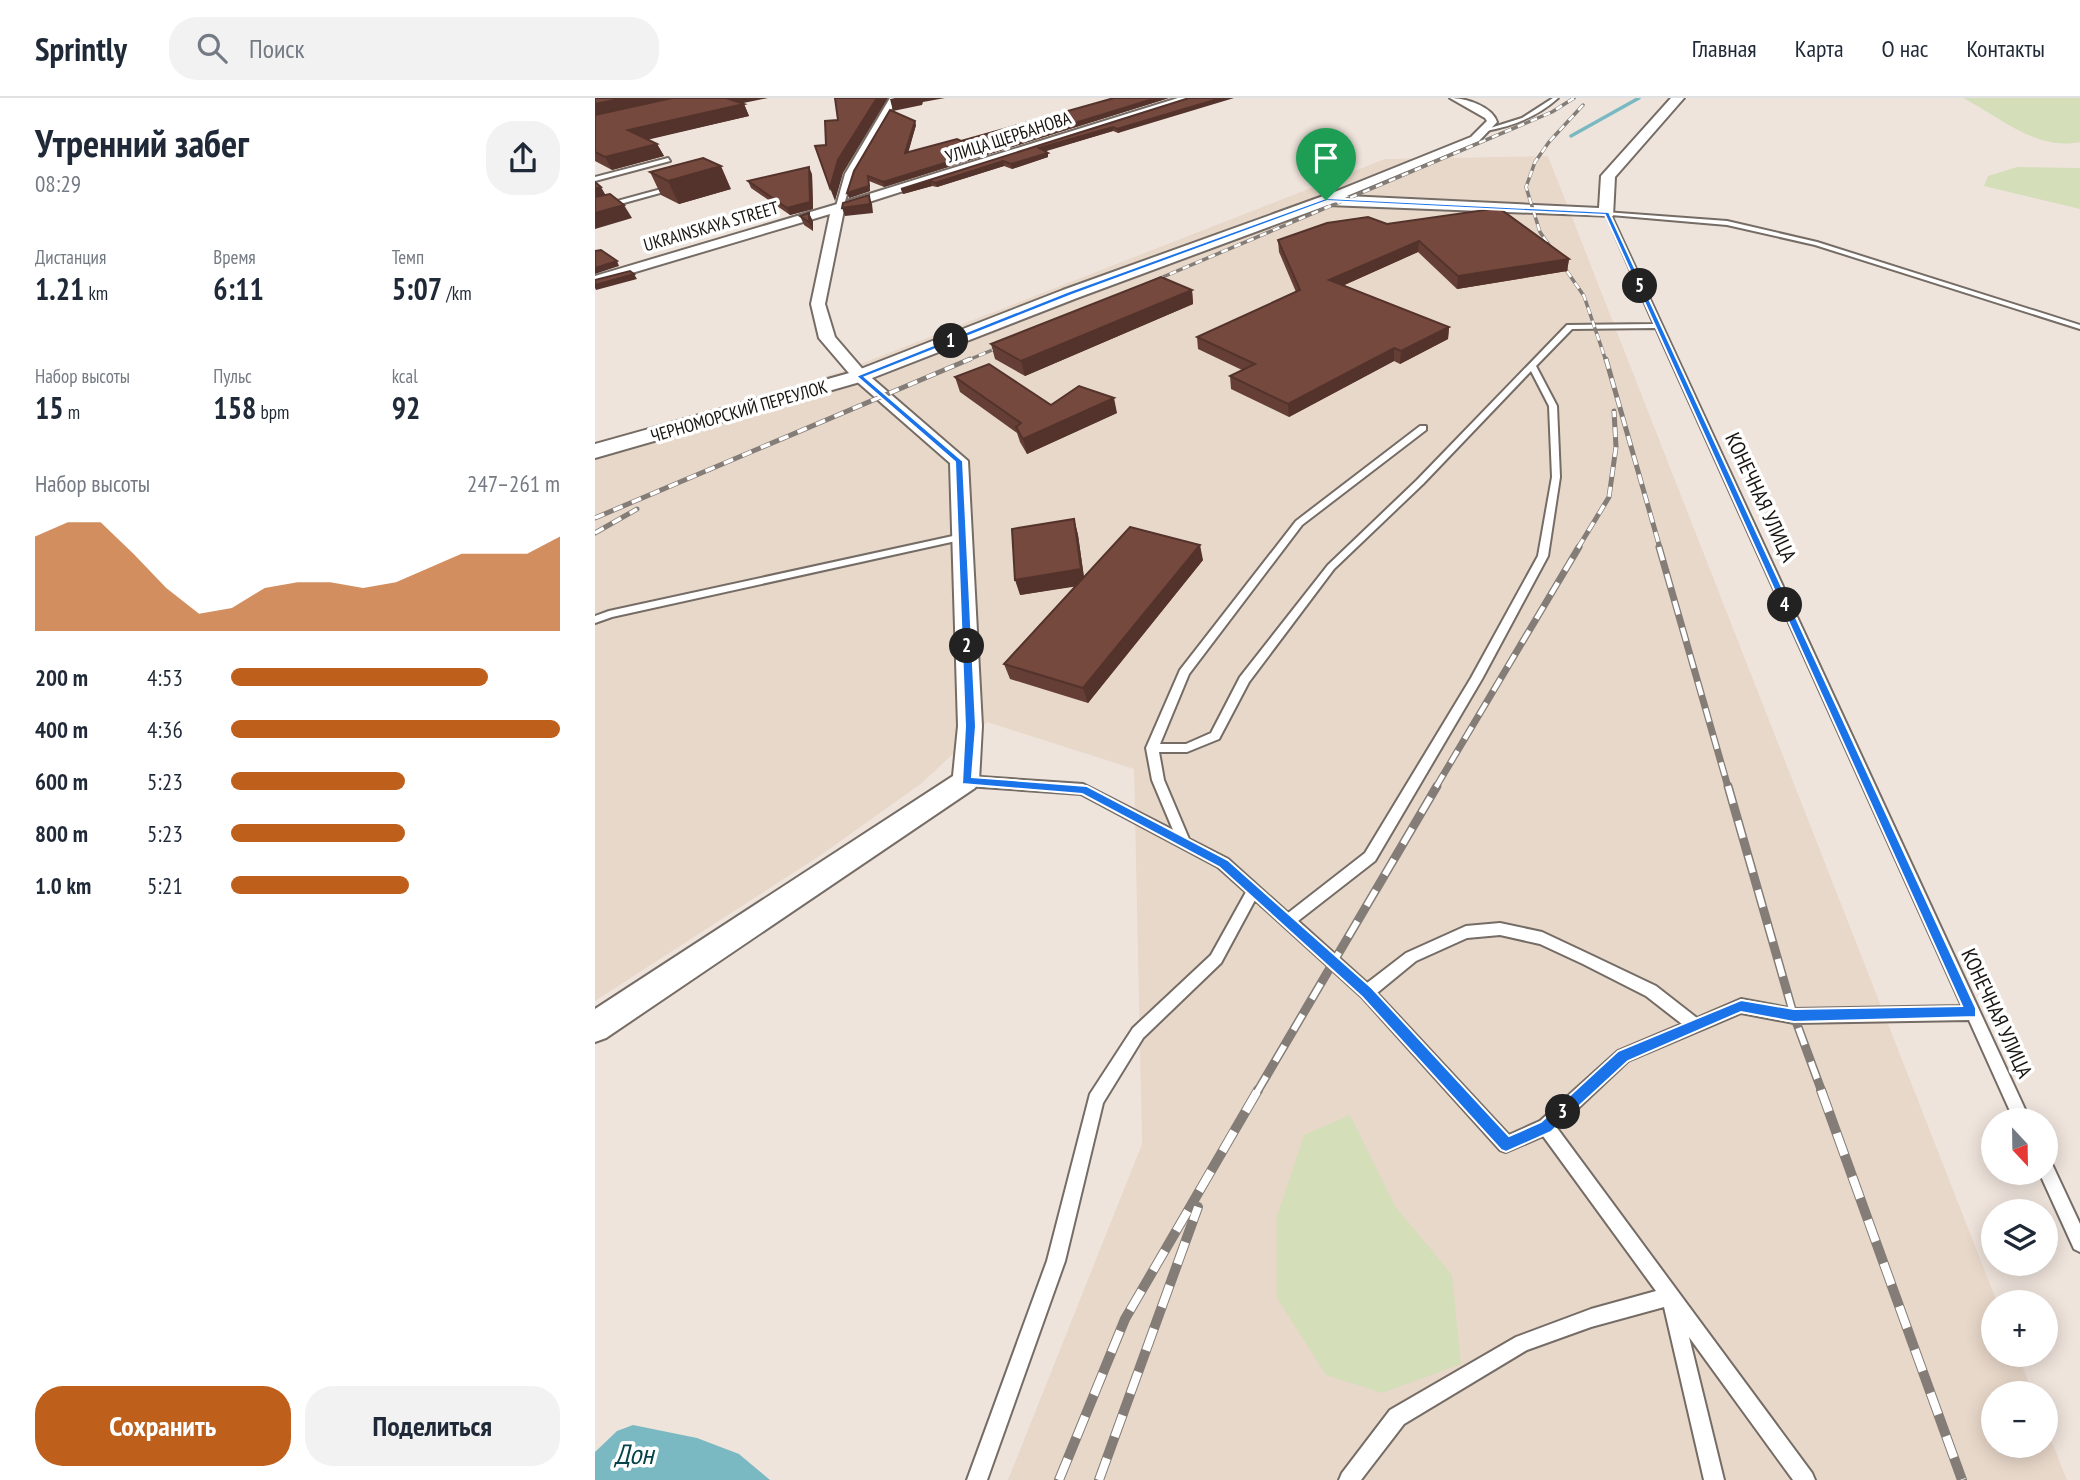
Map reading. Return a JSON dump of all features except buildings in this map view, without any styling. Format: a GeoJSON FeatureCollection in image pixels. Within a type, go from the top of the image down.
{"type":"FeatureCollection","features":[{"type":"Feature","properties":{"kind":"street"},"geometry":{"type":"LineString","coordinates":[[595,1027],[966,781],[970,726],[959,461],[860,376],[827,338],[818,304],[838,208],[849,174],[894,98]]}},
{"type":"Feature","properties":{"kind":"street","name":"УЛИЦА ЩЕРБАНОВА"},"geometry":{"type":"LineString","coordinates":[[838,208],[1188,98]]}},
{"type":"Feature","properties":{"kind":"street"},"geometry":{"type":"LineString","coordinates":[[1326,200],[1475,139],[1492,122],[1490,116],[1455,98]]}},
{"type":"Feature","properties":{"kind":"street","name":"КОНЕЧНАЯ УЛИЦА"},"geometry":{"type":"LineString","coordinates":[[1607,213],[1608,176],[1678,98]]}},
{"type":"Feature","properties":{"kind":"street","name":"ЧЕРНОМОРСКИЙ ПЕРЕУЛОК"},"geometry":{"type":"LineString","coordinates":[[595,451],[860,376],[1070,294],[1326,200],[1607,213]]}},
{"type":"Feature","properties":{"kind":"street","name":"UKRAINSKAYA STREET"},"geometry":{"type":"LineString","coordinates":[[595,280],[838,208]]}},
{"type":"Feature","properties":{"kind":"lane"},"geometry":{"type":"LineString","coordinates":[[1486,130],[1513,125],[1541,113],[1556,98]]}},
{"type":"Feature","properties":{"kind":"lane"},"geometry":{"type":"LineString","coordinates":[[595,179],[668,160]]}},
{"type":"Feature","properties":{"kind":"lane"},"geometry":{"type":"LineString","coordinates":[[596,208],[687,184]]}},
{"type":"Feature","properties":{"kind":"lane"},"geometry":{"type":"LineString","coordinates":[[1607,213],[1727,223],[1817,244],[2080,327]]}},
{"type":"Feature","properties":{"kind":"lane","name":"КОНЕЧНАЯ УЛИЦА"},"geometry":{"type":"LineString","coordinates":[[1607,213],[2016,1108]]}},
{"type":"Feature","properties":{"kind":"lane"},"geometry":{"type":"LineString","coordinates":[[1152,748],[1187,748],[1215,736],[1244,680],[1331,567],[1420,482],[1570,327],[1658,326]]}},
{"type":"Feature","properties":{"kind":"lane"},"geometry":{"type":"LineString","coordinates":[[1288,921],[1370,857],[1476,679],[1543,556],[1556,478],[1553,406],[1532,365]]}},
{"type":"Feature","properties":{"kind":"lane"},"geometry":{"type":"LineString","coordinates":[[1184,842],[1158,780],[1152,748],[1184,673],[1299,523],[1423,428]]}},
{"type":"Feature","properties":{"kind":"lane"},"geometry":{"type":"LineString","coordinates":[[595,620],[609,614],[962,537]]}},
{"type":"Feature","properties":{"kind":"lane"},"geometry":{"type":"LineString","coordinates":[[966,781],[1083,789],[1223,863],[1367,992],[1506,1144],[1546,1127],[1623,1056],[1741,1006],[1794,1016],[1972,1013]]}},
{"type":"Feature","properties":{"kind":"lane"},"geometry":{"type":"LineString","coordinates":[[977,1480],[1056,1261],[1096,1100],[1137,1033],[1216,959],[1254,890]]}},
{"type":"Feature","properties":{"kind":"lane"},"geometry":{"type":"LineString","coordinates":[[1367,992],[1411,957],[1466,932],[1500,929],[1542,938],[1651,991],[1695,1026]]}},
{"type":"Feature","properties":{"kind":"lane"},"geometry":{"type":"LineString","coordinates":[[1546,1127],[1805,1480]]}},
{"type":"Feature","properties":{"kind":"lane"},"geometry":{"type":"LineString","coordinates":[[2053,1185],[2080,1243]]}},
{"type":"Feature","properties":{"kind":"lane"},"geometry":{"type":"LineString","coordinates":[[1349,1480],[1397,1417],[1522,1343],[1591,1318],[1670,1296]]}},
{"type":"Feature","properties":{"kind":"lane"},"geometry":{"type":"LineString","coordinates":[[1670,1296],[1714,1480]]}},
{"type":"Feature","properties":{"kind":"shaded area"},"geometry":{"type":"Polygon","coordinates":[[[1548,156],[1981,1261],[1981,1276],[1987,1276],[1992,1290],[1981,1290],[1981,1367],[2023,1367],[2028,1381],[1981,1381],[1981,1458],[2058,1457],[2067,1480],[1008,1480],[1142,1144],[1134,769],[987,722],[922,783],[821,855],[595,1001],[595,448],[613,445],[840,372],[1385,159],[1548,156]]]}},
{"type":"Feature","properties":{"kind":"green space"},"geometry":{"type":"Polygon","coordinates":[[[1963,98],[2080,98],[2080,142],[2048,142],[2033,137],[1963,98]]]}},
{"type":"Feature","properties":{"kind":"green space"},"geometry":{"type":"Polygon","coordinates":[[[2017,167],[2080,168],[2080,209],[1984,186],[1988,176],[2017,167]]]}},
{"type":"Feature","properties":{"kind":"green space"},"geometry":{"type":"Polygon","coordinates":[[[1350,1115],[1395,1206],[1452,1275],[1461,1364],[1382,1393],[1326,1375],[1277,1298],[1277,1216],[1304,1135],[1350,1115]]]}},
{"type":"Feature","properties":{"kind":"water","name":"Дон"},"geometry":{"type":"Polygon","coordinates":[[[633,1425],[697,1438],[739,1454],[770,1480],[595,1480],[595,1452],[617,1431],[633,1425]]]}},
{"type":"Feature","properties":{"kind":"waterway"},"geometry":{"type":"LineString","coordinates":[[1571,136],[1639,98]]}},
{"type":"Feature","properties":{"kind":"railway"},"geometry":{"type":"LineString","coordinates":[[1144,285],[1552,112],[1574,98]]}},
{"type":"Feature","properties":{"kind":"railway"},"geometry":{"type":"LineString","coordinates":[[1583,105],[1549,142],[1535,162],[1526,187],[1540,232],[1584,296],[1606,361]]}},
{"type":"Feature","properties":{"kind":"railway"},"geometry":{"type":"LineString","coordinates":[[966,361],[1009,343]]}},
{"type":"Feature","properties":{"kind":"railway"},"geometry":{"type":"LineString","coordinates":[[595,518],[970,359]]}},
{"type":"Feature","properties":{"kind":"railway"},"geometry":{"type":"LineString","coordinates":[[1606,359],[1660,548]]}},
{"type":"Feature","properties":{"kind":"railway"},"geometry":{"type":"LineString","coordinates":[[1578,548],[1609,497],[1616,447],[1614,411]]}},
{"type":"Feature","properties":{"kind":"railway"},"geometry":{"type":"LineString","coordinates":[[595,533],[637,509]]}},
{"type":"Feature","properties":{"kind":"railway"},"geometry":{"type":"LineString","coordinates":[[1436,787],[1579,547]]}},
{"type":"Feature","properties":{"kind":"railway"},"geometry":{"type":"LineString","coordinates":[[1659,547],[1728,787]]}},
{"type":"Feature","properties":{"kind":"railway"},"geometry":{"type":"LineString","coordinates":[[1257,1092],[1437,786]]}},
{"type":"Feature","properties":{"kind":"railway"},"geometry":{"type":"LineString","coordinates":[[1728,786],[1794,1016],[1822,1092]]}},
{"type":"Feature","properties":{"kind":"railway"},"geometry":{"type":"LineString","coordinates":[[1059,1480],[1125,1319],[1258,1090]]}},
{"type":"Feature","properties":{"kind":"railway"},"geometry":{"type":"LineString","coordinates":[[1821,1090],[1962,1480]]}},
{"type":"Feature","properties":{"kind":"railway"},"geometry":{"type":"LineString","coordinates":[[1099,1480],[1198,1207]]}},
{"type":"Feature","properties":{"kind":"route"},"geometry":{"type":"LineString","coordinates":[[1326,200],[1607,213],[1972,1013],[1794,1016],[1741,1006],[1623,1056],[1546,1127],[1506,1144],[1367,992],[1223,863],[1083,789],[966,781],[970,726],[959,461],[860,376],[1070,294],[1326,200]]}}]}
